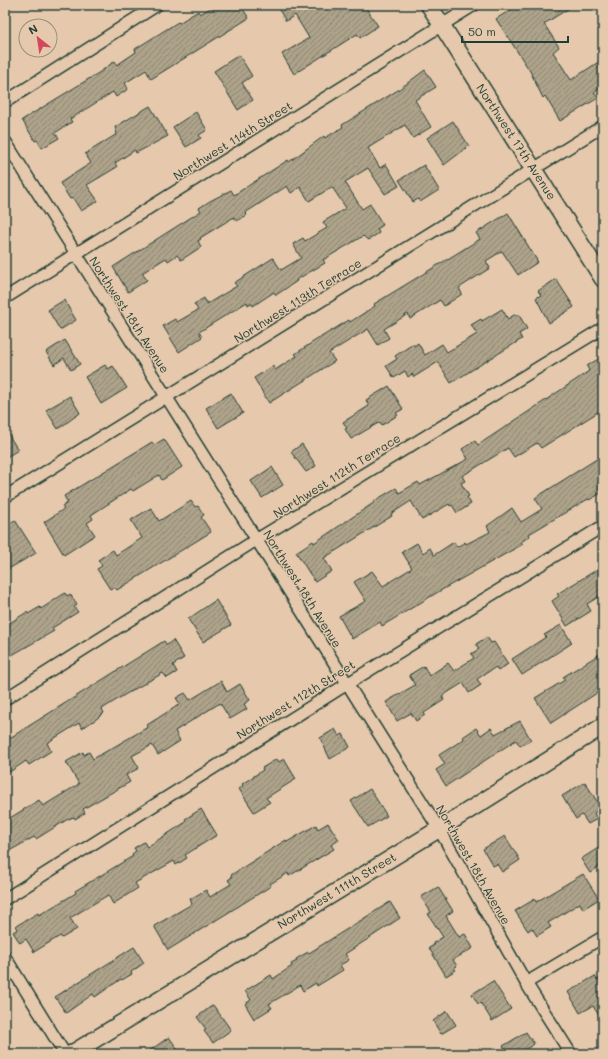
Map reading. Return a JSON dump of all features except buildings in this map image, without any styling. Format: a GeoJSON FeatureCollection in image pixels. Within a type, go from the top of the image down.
{"type":"FeatureCollection","features":[{"type":"Feature","properties":{"kind":"street"},"geometry":{"type":"LineString","coordinates":[[5,102],[157,5]]}},
{"type":"Feature","properties":{"kind":"street","name":"Northwest 17th Avenue"},"geometry":{"type":"LineString","coordinates":[[429,5],[603,278]]}},
{"type":"Feature","properties":{"kind":"street","name":"Northwest 114th Street"},"geometry":{"type":"LineString","coordinates":[[5,298],[474,5]]}},
{"type":"Feature","properties":{"kind":"street","name":"Northwest 113th Terrace"},"geometry":{"type":"LineString","coordinates":[[5,497],[603,126]]}},
{"type":"Feature","properties":{"kind":"street","name":"Northwest 18th Avenue"},"geometry":{"type":"LineString","coordinates":[[5,141],[438,829],[526,983],[571,1054]]}},
{"type":"Feature","properties":{"kind":"street","name":"Northwest 112th Terrace"},"geometry":{"type":"LineString","coordinates":[[5,699],[256,540],[603,328]]}},
{"type":"Feature","properties":{"kind":"street","name":"Northwest 112th Street"},"geometry":{"type":"LineString","coordinates":[[5,899],[347,684],[603,526]]}},
{"type":"Feature","properties":{"kind":"street","name":"Northwest 111th Street"},"geometry":{"type":"LineString","coordinates":[[71,1054],[603,726]]}},
{"type":"Feature","properties":{"kind":"street"},"geometry":{"type":"LineString","coordinates":[[526,983],[603,937]]}},
{"type":"Feature","properties":{"kind":"street"},"geometry":{"type":"LineString","coordinates":[[5,957],[65,1054]]}}]}
